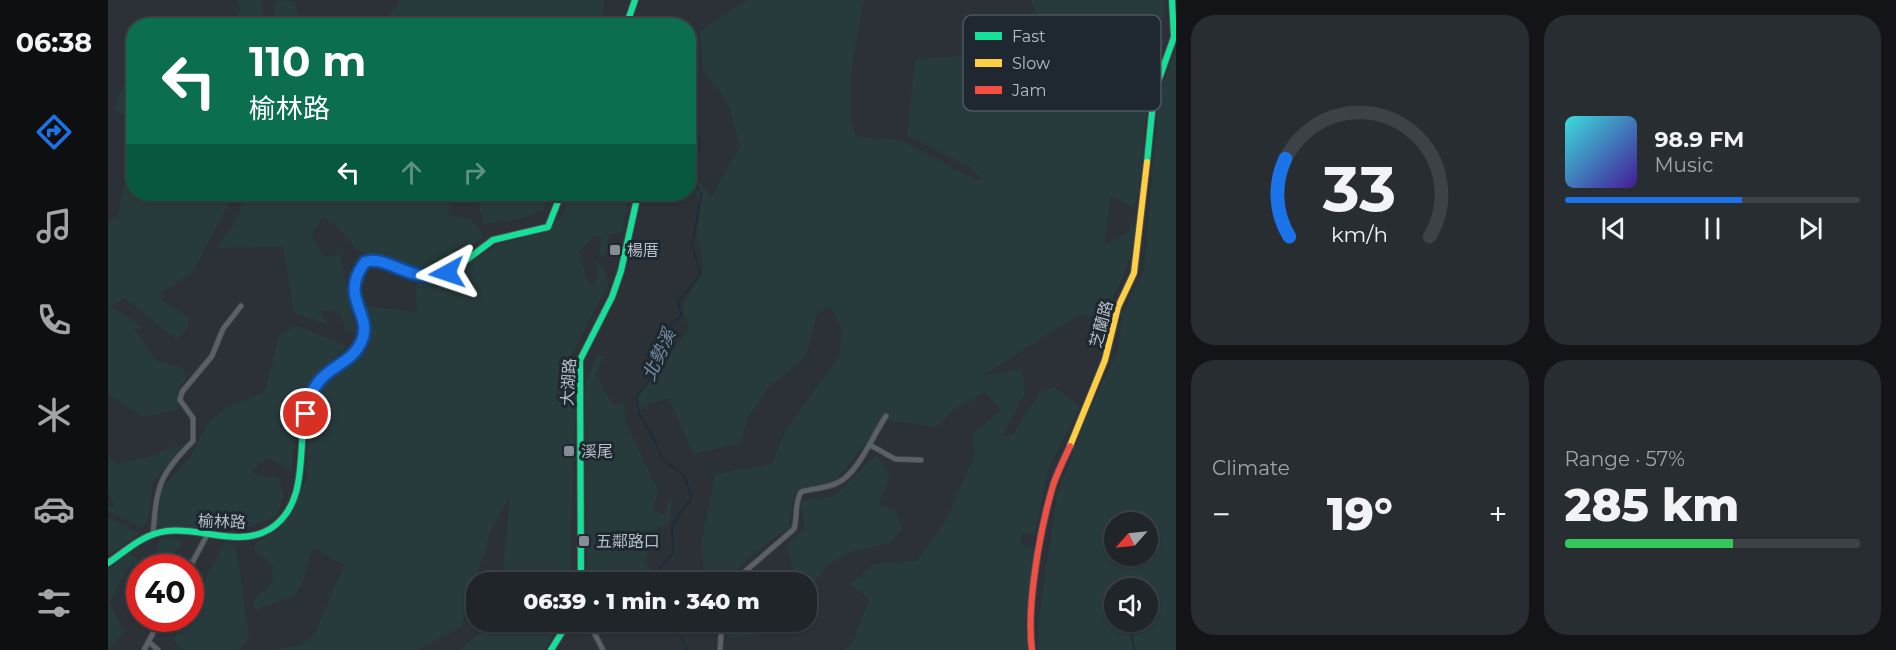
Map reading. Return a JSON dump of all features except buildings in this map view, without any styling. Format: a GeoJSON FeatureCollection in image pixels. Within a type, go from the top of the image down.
{"type":"FeatureCollection","features":[{"type":"Feature","properties":{"kind":"street"},"geometry":{"type":"LineString","coordinates":[[629,18],[635,0]]}},
{"type":"Feature","properties":{"kind":"street","name":"芝蘭路"},"geometry":{"type":"LineString","coordinates":[[1161,73],[1174,37],[1172,0]]}},
{"type":"Feature","properties":{"kind":"street","name":"芝蘭路"},"geometry":{"type":"LineString","coordinates":[[1032,650],[1030,636],[1036,573],[1052,487],[1105,360],[1118,308],[1138,257],[1152,111]]}},
{"type":"Feature","properties":{"kind":"street","name":"榆林路"},"geometry":{"type":"LineString","coordinates":[[153,534],[164,531],[246,536],[263,532],[281,521],[297,488],[308,396],[326,374],[357,350],[364,334],[353,287],[365,262],[370,260],[383,263],[422,277],[438,276],[462,265],[494,240],[548,227],[552,223],[559,201]]}},
{"type":"Feature","properties":{"kind":"street","name":"大湖路"},"geometry":{"type":"LineString","coordinates":[[581,572],[580,360],[612,297],[621,271],[636,201]]}},
{"type":"Feature","properties":{"kind":"street"},"geometry":{"type":"LineString","coordinates":[[108,563],[153,534],[157,489],[167,468],[193,441],[193,418],[180,400],[182,392],[212,356],[223,329],[240,306]]}},
{"type":"Feature","properties":{"kind":"street"},"geometry":{"type":"LineString","coordinates":[[745,572],[794,529],[797,518],[796,501],[801,492],[838,483],[846,478],[870,445],[872,435],[886,416]]}},
{"type":"Feature","properties":{"kind":"street"},"geometry":{"type":"LineString","coordinates":[[870,445],[895,459],[921,460]]}},
{"type":"Feature","properties":{"kind":"street"},"geometry":{"type":"LineString","coordinates":[[197,554],[207,535]]}},
{"type":"Feature","properties":{"kind":"street"},"geometry":{"type":"LineString","coordinates":[[144,650],[154,632]]}},
{"type":"Feature","properties":{"kind":"street"},"geometry":{"type":"LineString","coordinates":[[551,650],[562,632]]}},
{"type":"Feature","properties":{"kind":"street"},"geometry":{"type":"LineString","coordinates":[[594,632],[603,650]]}},
{"type":"Feature","properties":{"kind":"street"},"geometry":{"type":"LineString","coordinates":[[720,650],[721,632]]}},
{"type":"Feature","properties":{"kind":"street"},"geometry":{"type":"LineString","coordinates":[[149,642],[158,650]]}},
{"type":"Feature","properties":{"kind":"shaded area"},"geometry":{"type":"Polygon","coordinates":[[[238,0],[262,0],[264,18],[236,18],[240,11],[238,0]]]}},
{"type":"Feature","properties":{"kind":"shaded area"},"geometry":{"type":"Polygon","coordinates":[[[276,0],[293,1],[300,18],[273,18],[276,0]]]}},
{"type":"Feature","properties":{"kind":"shaded area"},"geometry":{"type":"Polygon","coordinates":[[[401,0],[604,0],[603,18],[386,18],[401,0]]]}},
{"type":"Feature","properties":{"kind":"shaded area"},"geometry":{"type":"Polygon","coordinates":[[[747,0],[864,0],[852,69],[850,104],[856,137],[901,140],[976,180],[982,179],[971,168],[907,135],[915,59],[963,55],[963,111],[1146,111],[1139,189],[1134,209],[1111,196],[1104,246],[1129,232],[1130,223],[1136,227],[1124,274],[1102,318],[1079,315],[982,376],[1022,369],[1025,394],[1001,437],[1012,435],[1041,391],[1055,387],[1080,406],[1048,470],[1035,535],[1023,532],[1021,541],[1025,547],[1036,545],[1025,620],[1028,650],[843,650],[853,643],[869,599],[850,584],[874,564],[917,561],[946,520],[975,454],[973,433],[1001,410],[985,392],[950,412],[938,427],[885,420],[829,488],[794,493],[788,528],[745,560],[736,572],[704,572],[701,543],[715,474],[772,464],[785,431],[839,357],[842,330],[830,306],[817,314],[807,355],[771,385],[748,417],[741,443],[694,454],[668,398],[648,405],[636,413],[638,392],[689,329],[682,307],[704,268],[697,235],[700,205],[696,181],[703,185],[711,198],[740,146],[729,105],[703,70],[700,31],[747,0]]]}},
{"type":"Feature","properties":{"kind":"shaded area"},"geometry":{"type":"Polygon","coordinates":[[[1031,0],[1164,0],[1164,18],[1161,19],[1161,15],[1036,15],[1031,0]]]}},
{"type":"Feature","properties":{"kind":"shaded area"},"geometry":{"type":"Polygon","coordinates":[[[1161,39],[1165,40],[1161,52],[1161,39]]]}},
{"type":"Feature","properties":{"kind":"shaded area"},"geometry":{"type":"Polygon","coordinates":[[[1176,49],[1176,650],[1038,650],[1038,623],[1057,495],[1087,415],[1117,353],[1123,313],[1144,270],[1158,111],[1161,111],[1161,90],[1176,49]]]}},
{"type":"Feature","properties":{"kind":"shaded area"},"geometry":{"type":"Polygon","coordinates":[[[126,78],[126,116],[114,109],[126,78]]]}},
{"type":"Feature","properties":{"kind":"shaded area"},"geometry":{"type":"Polygon","coordinates":[[[125,179],[126,201],[230,201],[192,273],[162,292],[162,301],[189,318],[188,327],[177,340],[125,298],[110,306],[144,328],[134,329],[156,360],[184,369],[187,378],[177,388],[179,409],[144,417],[108,394],[108,221],[118,217],[125,179]]]}},
{"type":"Feature","properties":{"kind":"shaded area"},"geometry":{"type":"Polygon","coordinates":[[[244,201],[451,201],[448,215],[470,219],[484,236],[448,263],[416,271],[356,250],[340,229],[323,217],[311,235],[324,256],[340,255],[356,334],[345,329],[341,316],[331,310],[319,312],[330,325],[294,313],[283,247],[217,248],[234,224],[244,201]]]}},
{"type":"Feature","properties":{"kind":"shaded area"},"geometry":{"type":"Polygon","coordinates":[[[477,201],[546,201],[544,210],[520,219],[484,224],[477,201]]]}},
{"type":"Feature","properties":{"kind":"shaded area"},"geometry":{"type":"Polygon","coordinates":[[[567,201],[627,201],[622,233],[610,234],[605,255],[599,258],[601,238],[595,235],[579,252],[586,278],[592,287],[598,277],[595,259],[605,269],[608,285],[570,357],[575,414],[570,572],[503,572],[510,495],[492,527],[478,572],[466,572],[466,611],[461,627],[418,650],[272,650],[298,646],[313,637],[344,565],[313,547],[302,584],[294,596],[255,610],[253,601],[272,583],[273,566],[253,548],[256,543],[279,529],[306,480],[310,409],[326,381],[369,349],[366,306],[417,312],[416,280],[442,280],[497,245],[545,232],[566,212],[567,201]]]}},
{"type":"Feature","properties":{"kind":"shaded area"},"geometry":{"type":"Polygon","coordinates":[[[295,325],[347,346],[302,390],[291,471],[269,457],[251,471],[265,478],[278,476],[284,496],[276,517],[249,527],[159,528],[155,524],[158,521],[162,488],[191,456],[207,424],[227,407],[265,392],[279,336],[295,325]]]}},
{"type":"Feature","properties":{"kind":"shaded area"},"geometry":{"type":"Polygon","coordinates":[[[597,355],[604,356],[596,375],[614,406],[624,402],[625,421],[658,490],[653,510],[665,515],[668,499],[672,499],[669,525],[653,530],[645,563],[652,572],[586,572],[585,385],[597,355]]]}},
{"type":"Feature","properties":{"kind":"shaded area"},"geometry":{"type":"Polygon","coordinates":[[[187,444],[152,482],[150,512],[143,529],[108,511],[108,506],[115,507],[108,493],[108,454],[116,464],[157,455],[163,450],[187,444]]]}},
{"type":"Feature","properties":{"kind":"shaded area"},"geometry":{"type":"Polygon","coordinates":[[[876,455],[890,476],[879,504],[896,512],[902,528],[890,543],[851,552],[826,566],[817,580],[817,572],[794,572],[786,545],[805,529],[800,501],[835,496],[876,455]]]}},
{"type":"Feature","properties":{"kind":"shaded area"},"geometry":{"type":"Polygon","coordinates":[[[108,517],[139,534],[108,555],[108,517]]]}},
{"type":"Feature","properties":{"kind":"shaded area"},"geometry":{"type":"Polygon","coordinates":[[[174,538],[182,544],[173,554],[153,554],[160,539],[174,538]]]}},
{"type":"Feature","properties":{"kind":"shaded area"},"geometry":{"type":"Polygon","coordinates":[[[226,541],[236,547],[249,639],[238,650],[183,650],[173,640],[177,632],[204,632],[204,582],[226,541]]]}},
{"type":"Feature","properties":{"kind":"shaded area"},"geometry":{"type":"Polygon","coordinates":[[[128,552],[131,554],[126,554],[126,569],[110,603],[124,633],[108,650],[108,570],[128,552]]]}},
{"type":"Feature","properties":{"kind":"shaded area"},"geometry":{"type":"Polygon","coordinates":[[[480,632],[555,632],[544,650],[460,650],[480,632]]]}},
{"type":"Feature","properties":{"kind":"shaded area"},"geometry":{"type":"Polygon","coordinates":[[[728,632],[759,632],[757,636],[727,638],[728,632]]]}},
{"type":"Feature","properties":{"kind":"waterway","name":"北勢溪"},"geometry":{"type":"LineString","coordinates":[[696,131],[700,148],[696,158]]}},
{"type":"Feature","properties":{"kind":"waterway","name":"北勢溪"},"geometry":{"type":"LineString","coordinates":[[656,572],[673,553],[672,525],[692,497],[684,475],[663,460],[651,433],[639,414],[637,396],[649,381],[669,326],[681,316],[678,302],[701,274],[692,246],[701,195],[696,185]]}},
{"type":"Feature","properties":{"kind":"waterway","name":"北勢溪"},"geometry":{"type":"LineString","coordinates":[[678,632],[688,650]]}},
{"type":"Feature","properties":{"kind":"waterway"},"geometry":{"type":"LineString","coordinates":[[1132,632],[1134,650]]}},
{"type":"Feature","properties":{"kind":"traffic: fast"},"geometry":{"type":"LineString","coordinates":[[629,18],[635,0]]}},
{"type":"Feature","properties":{"kind":"traffic: fast"},"geometry":{"type":"LineString","coordinates":[[1161,73],[1174,37],[1172,0]]}},
{"type":"Feature","properties":{"kind":"traffic: fast"},"geometry":{"type":"LineString","coordinates":[[1147,162],[1152,111]]}},
{"type":"Feature","properties":{"kind":"traffic: fast"},"geometry":{"type":"LineString","coordinates":[[108,563],[150,535],[167,531],[246,537],[270,529],[283,517],[292,503],[297,486],[304,414],[308,398],[320,380],[354,353],[364,335],[365,324],[356,285],[365,262],[381,262],[417,275],[436,276],[457,267],[493,240],[548,227],[558,201]]}},
{"type":"Feature","properties":{"kind":"traffic: fast"},"geometry":{"type":"LineString","coordinates":[[581,572],[580,360],[612,297],[621,271],[636,201]]}},
{"type":"Feature","properties":{"kind":"traffic: fast"},"geometry":{"type":"LineString","coordinates":[[551,650],[562,632]]}},
{"type":"Feature","properties":{"kind":"traffic: slow"},"geometry":{"type":"LineString","coordinates":[[1070,446],[1105,360],[1118,307],[1134,273],[1147,162]]}},
{"type":"Feature","properties":{"kind":"traffic: jam"},"geometry":{"type":"LineString","coordinates":[[1032,650],[1031,613],[1039,547],[1054,483],[1070,446]]}},
{"type":"Feature","properties":{"kind":"place","name":"楊厝"},"geometry":{"type":"Point","coordinates":[615,250]}},
{"type":"Feature","properties":{"kind":"place","name":"溪尾"},"geometry":{"type":"Point","coordinates":[569,451]}},
{"type":"Feature","properties":{"kind":"place","name":"五鄰路口"},"geometry":{"type":"Point","coordinates":[584,541]}},
{"type":"Feature","properties":{"kind":"route"},"geometry":{"type":"LineString","coordinates":[[306,414],[308,396],[314,386],[330,369],[357,350],[361,342],[364,327],[354,300],[353,287],[365,262],[370,260],[383,263],[422,277],[447,273]]}}]}
